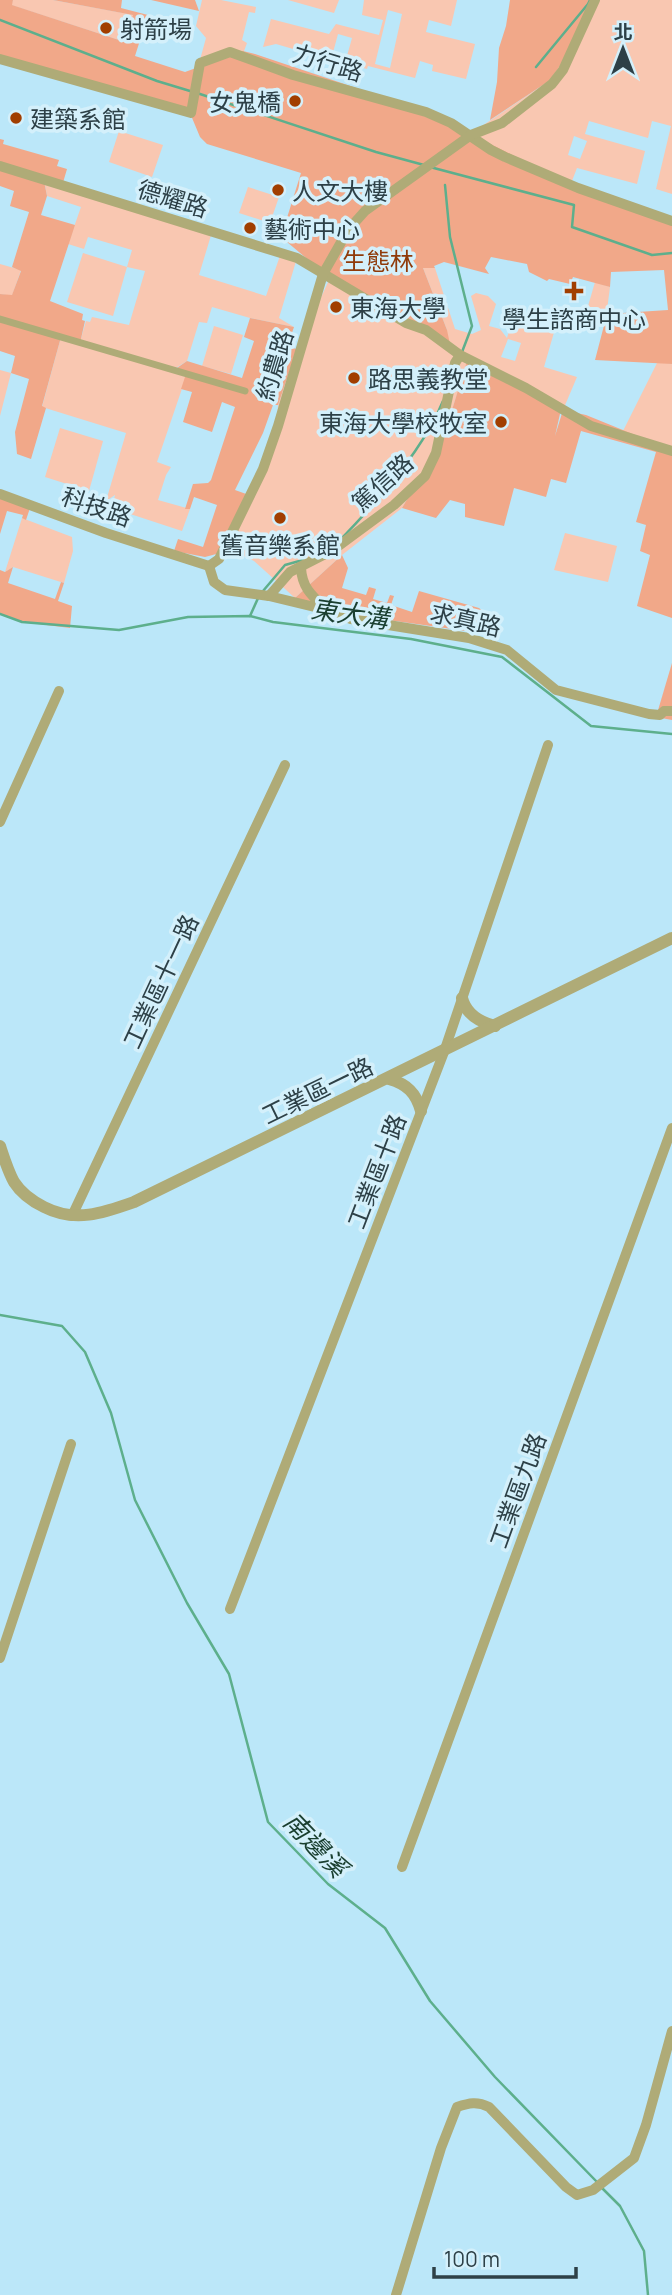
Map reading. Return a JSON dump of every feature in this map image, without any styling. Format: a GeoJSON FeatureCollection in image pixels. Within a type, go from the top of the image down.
{"type":"FeatureCollection","features":[{"type":"Feature","properties":{"kind":"street"},"geometry":{"type":"LineString","coordinates":[[471,135],[502,123],[552,84],[563,70],[595,0]]}},
{"type":"Feature","properties":{"kind":"street","name":"力行路"},"geometry":{"type":"LineString","coordinates":[[0,59],[191,113],[200,63],[230,52],[293,75],[426,112],[451,123],[491,150],[578,188],[672,220]]}},
{"type":"Feature","properties":{"kind":"street","name":"約農路"},"geometry":{"type":"LineString","coordinates":[[209,566],[219,559],[263,470],[326,276],[348,230],[358,217],[471,135]]}},
{"type":"Feature","properties":{"kind":"street","name":"德耀路"},"geometry":{"type":"LineString","coordinates":[[0,166],[297,258],[326,276]]}},
{"type":"Feature","properties":{"kind":"street"},"geometry":{"type":"LineString","coordinates":[[326,276],[405,323],[426,330],[458,362],[526,388],[591,426],[672,451]]}},
{"type":"Feature","properties":{"kind":"street"},"geometry":{"type":"LineString","coordinates":[[0,319],[245,391]]}},
{"type":"Feature","properties":{"kind":"street","name":"篤信路"},"geometry":{"type":"LineString","coordinates":[[269,596],[290,572],[333,550],[394,505],[425,476],[436,453],[458,362]]}},
{"type":"Feature","properties":{"kind":"street","name":"科技路"},"geometry":{"type":"LineString","coordinates":[[0,495],[106,534],[181,555],[209,566]]}},
{"type":"Feature","properties":{"kind":"street","name":"求真路"},"geometry":{"type":"LineString","coordinates":[[209,566],[218,587],[269,596],[327,610],[351,619],[469,638],[507,650],[556,690],[649,714],[660,715],[664,711],[672,711]]}},
{"type":"Feature","properties":{"kind":"street"},"geometry":{"type":"LineString","coordinates":[[301,568],[307,590],[327,610]]}},
{"type":"Feature","properties":{"kind":"street"},"geometry":{"type":"LineString","coordinates":[[0,822],[60,691]]}},
{"type":"Feature","properties":{"kind":"street","name":"工業區十路"},"geometry":{"type":"LineString","coordinates":[[230,1609],[444,1052],[548,745]]}},
{"type":"Feature","properties":{"kind":"street","name":"工業區十一路"},"geometry":{"type":"LineString","coordinates":[[72,1216],[285,765]]}},
{"type":"Feature","properties":{"kind":"street","name":"工業區一路"},"geometry":{"type":"LineString","coordinates":[[0,1146],[14,1182],[22,1192],[50,1210],[72,1216],[100,1213],[134,1202],[672,938]]}},
{"type":"Feature","properties":{"kind":"street"},"geometry":{"type":"LineString","coordinates":[[462,998],[469,1013],[477,1020],[495,1026]]}},
{"type":"Feature","properties":{"kind":"street"},"geometry":{"type":"LineString","coordinates":[[389,1079],[404,1084],[412,1091],[418,1098],[421,1111]]}},
{"type":"Feature","properties":{"kind":"street","name":"工業區九路"},"geometry":{"type":"LineString","coordinates":[[401,1867],[672,1128]]}},
{"type":"Feature","properties":{"kind":"street"},"geometry":{"type":"LineString","coordinates":[[0,1658],[71,1444]]}},
{"type":"Feature","properties":{"kind":"street"},"geometry":{"type":"LineString","coordinates":[[396,2295],[441,2148],[457,2107],[480,2103],[489,2107],[566,2187],[577,2195],[593,2190],[634,2158],[672,2031]]}},
{"type":"Feature","properties":{"kind":"shaded area"},"geometry":{"type":"Polygon","coordinates":[[[0,0],[672,0],[672,2295],[0,2295],[0,0]]]}},
{"type":"Feature","properties":{"kind":"shaded area","name":"射箭場"},"geometry":{"type":"Polygon","coordinates":[[[13,0],[53,0],[134,15],[125,42],[11,5],[13,0]]]}},
{"type":"Feature","properties":{"kind":"shaded area"},"geometry":{"type":"Polygon","coordinates":[[[202,0],[221,0],[256,7],[255,13],[249,12],[242,40],[247,43],[244,51],[198,67],[206,38],[196,26],[202,0]]]}},
{"type":"Feature","properties":{"kind":"shaded area"},"geometry":{"type":"Polygon","coordinates":[[[288,0],[339,0],[334,13],[288,0]]]}},
{"type":"Feature","properties":{"kind":"shaded area"},"geometry":{"type":"Polygon","coordinates":[[[364,0],[457,0],[451,26],[429,20],[426,32],[475,44],[466,79],[432,71],[433,65],[420,61],[415,78],[345,63],[352,38],[338,34],[331,60],[276,44],[263,47],[271,19],[329,34],[336,24],[379,35],[383,20],[362,15],[364,0]],[[388,10],[375,64],[390,68],[402,14],[388,10]]]}},
{"type":"Feature","properties":{"kind":"shaded area"},"geometry":{"type":"Polygon","coordinates":[[[595,0],[672,0],[672,194],[656,189],[671,126],[652,121],[648,138],[589,121],[585,134],[645,151],[637,184],[577,168],[570,186],[470,134],[549,81],[595,0]],[[574,136],[568,155],[580,159],[587,141],[574,136]]]}},
{"type":"Feature","properties":{"kind":"shaded area"},"geometry":{"type":"Polygon","coordinates":[[[119,131],[163,145],[152,177],[109,162],[119,131]]]}},
{"type":"Feature","properties":{"kind":"shaded area"},"geometry":{"type":"Polygon","coordinates":[[[44,180],[212,232],[199,275],[266,296],[281,253],[297,258],[279,318],[294,327],[212,307],[207,323],[199,322],[187,361],[174,369],[187,374],[157,462],[171,467],[158,500],[190,509],[182,531],[112,508],[115,495],[106,501],[126,433],[42,407],[61,337],[80,342],[86,321],[90,322],[92,317],[129,325],[145,271],[127,267],[132,250],[88,237],[84,249],[68,244],[81,207],[47,196],[44,180]]]}},
{"type":"Feature","properties":{"kind":"shaded area"},"geometry":{"type":"Polygon","coordinates":[[[248,187],[279,197],[270,223],[239,213],[248,187]]]}},
{"type":"Feature","properties":{"kind":"shaded area"},"geometry":{"type":"Polygon","coordinates":[[[83,253],[127,267],[113,316],[67,302],[83,253]]]}},
{"type":"Feature","properties":{"kind":"shaded area"},"geometry":{"type":"Polygon","coordinates":[[[0,264],[21,270],[12,296],[0,294],[0,264]]]}},
{"type":"Feature","properties":{"kind":"shaded area"},"geometry":{"type":"Polygon","coordinates":[[[423,268],[435,268],[455,329],[472,334],[481,330],[471,296],[476,293],[488,296],[496,304],[489,326],[500,329],[507,338],[515,310],[557,322],[544,367],[577,377],[563,410],[468,359],[448,423],[402,508],[342,555],[295,598],[254,561],[234,551],[220,553],[258,477],[297,349],[330,278],[447,330],[423,268]],[[508,339],[501,357],[515,361],[521,343],[508,339]]]}},
{"type":"Feature","properties":{"kind":"shaded area"},"geometry":{"type":"Polygon","coordinates":[[[595,282],[610,287],[606,318],[586,313],[595,282]]]}},
{"type":"Feature","properties":{"kind":"shaded area"},"geometry":{"type":"Polygon","coordinates":[[[214,326],[243,335],[231,374],[202,366],[214,326]]]}},
{"type":"Feature","properties":{"kind":"shaded area"},"geometry":{"type":"Polygon","coordinates":[[[658,361],[672,364],[672,450],[623,431],[658,361]]]}},
{"type":"Feature","properties":{"kind":"shaded area"},"geometry":{"type":"Polygon","coordinates":[[[0,370],[11,373],[0,416],[0,370]]]}},
{"type":"Feature","properties":{"kind":"shaded area"},"geometry":{"type":"Polygon","coordinates":[[[60,428],[103,441],[89,491],[45,477],[60,428]]]}},
{"type":"Feature","properties":{"kind":"shaded area"},"geometry":{"type":"Polygon","coordinates":[[[22,518],[72,537],[73,551],[64,583],[13,567],[5,572],[22,518]]]}},
{"type":"Feature","properties":{"kind":"shaded area"},"geometry":{"type":"Polygon","coordinates":[[[565,533],[617,546],[608,582],[554,570],[565,533]]]}},
{"type":"Feature","properties":{"kind":"green space","name":"生態林"},"geometry":{"type":"Polygon","coordinates":[[[0,0],[13,0],[12,5],[125,42],[133,15],[53,0],[122,0],[121,8],[148,15],[135,56],[185,72],[243,51],[255,54],[425,111],[544,171],[672,220],[672,364],[595,360],[607,314],[668,310],[664,270],[611,272],[610,287],[573,277],[570,284],[549,279],[547,281],[529,272],[527,264],[491,257],[485,268],[489,274],[444,262],[434,266],[435,268],[423,268],[447,330],[451,349],[330,278],[281,237],[301,173],[207,144],[200,137],[190,113],[0,59],[0,0]]]}},
{"type":"Feature","properties":{"kind":"green space"},"geometry":{"type":"Polygon","coordinates":[[[151,0],[195,0],[199,11],[151,0]]]}},
{"type":"Feature","properties":{"kind":"green space"},"geometry":{"type":"Polygon","coordinates":[[[510,0],[595,0],[549,81],[490,120],[497,82],[499,48],[510,0]]]}},
{"type":"Feature","properties":{"kind":"green space"},"geometry":{"type":"Polygon","coordinates":[[[0,139],[4,140],[3,144],[59,160],[57,166],[67,169],[62,186],[44,181],[47,196],[41,215],[75,225],[50,301],[83,314],[82,320],[85,321],[80,343],[61,337],[42,406],[46,408],[31,459],[17,454],[15,432],[29,379],[11,373],[15,356],[0,351],[0,294],[12,295],[21,271],[12,267],[29,212],[10,206],[14,191],[0,186],[0,139]]]}},
{"type":"Feature","properties":{"kind":"green space"},"geometry":{"type":"Polygon","coordinates":[[[250,318],[294,327],[287,347],[297,349],[278,405],[273,405],[263,433],[235,490],[249,495],[220,553],[205,557],[174,551],[178,539],[203,547],[217,505],[194,497],[190,509],[185,509],[193,484],[208,483],[211,480],[235,407],[222,402],[212,432],[183,422],[192,392],[181,389],[186,374],[174,370],[187,361],[242,378],[254,341],[244,337],[250,318]]]}},
{"type":"Feature","properties":{"kind":"green space"},"geometry":{"type":"Polygon","coordinates":[[[468,358],[562,405],[555,436],[563,410],[586,415],[672,450],[672,618],[637,606],[650,555],[640,551],[646,525],[636,522],[656,452],[581,431],[566,483],[551,479],[546,497],[514,488],[504,526],[465,517],[465,504],[450,500],[436,518],[402,508],[448,423],[468,358]]]}},
{"type":"Feature","properties":{"kind":"green space"},"geometry":{"type":"Polygon","coordinates":[[[0,494],[31,505],[26,520],[22,518],[23,515],[7,511],[0,534],[0,494]]]}},
{"type":"Feature","properties":{"kind":"green space"},"geometry":{"type":"Polygon","coordinates":[[[342,555],[348,568],[342,588],[366,595],[369,587],[376,589],[373,599],[387,603],[390,595],[394,596],[391,605],[412,612],[419,591],[479,608],[495,621],[495,635],[345,614],[295,598],[342,555]]]}},
{"type":"Feature","properties":{"kind":"green space"},"geometry":{"type":"Polygon","coordinates":[[[13,567],[8,583],[55,599],[61,582],[64,583],[58,601],[72,606],[70,628],[22,622],[0,614],[0,570],[5,572],[13,567]]]}},
{"type":"Feature","properties":{"kind":"green space"},"geometry":{"type":"Polygon","coordinates":[[[672,663],[672,720],[656,717],[672,663]]]}},
{"type":"Feature","properties":{"kind":"waterway"},"geometry":{"type":"LineString","coordinates":[[536,67],[590,0]]}},
{"type":"Feature","properties":{"kind":"waterway"},"geometry":{"type":"LineString","coordinates":[[0,20],[157,81],[190,91]]}},
{"type":"Feature","properties":{"kind":"waterway"},"geometry":{"type":"LineString","coordinates":[[197,93],[376,152],[424,165]]}},
{"type":"Feature","properties":{"kind":"waterway"},"geometry":{"type":"LineString","coordinates":[[430,167],[574,205],[572,227],[652,255],[672,253]]}},
{"type":"Feature","properties":{"kind":"waterway"},"geometry":{"type":"LineString","coordinates":[[445,185],[450,237],[472,326],[462,352]]}},
{"type":"Feature","properties":{"kind":"waterway"},"geometry":{"type":"LineString","coordinates":[[341,539],[412,456],[443,401]]}},
{"type":"Feature","properties":{"kind":"waterway"},"geometry":{"type":"LineString","coordinates":[[263,591],[285,565],[303,560]]}},
{"type":"Feature","properties":{"kind":"waterway"},"geometry":{"type":"LineString","coordinates":[[250,616],[259,596]]}},
{"type":"Feature","properties":{"kind":"waterway","name":"東大溝"},"geometry":{"type":"LineString","coordinates":[[0,614],[22,622],[119,630],[188,617],[250,616],[273,622],[411,639],[502,657],[591,726],[672,734]]}},
{"type":"Feature","properties":{"kind":"waterway","name":"南邊溪"},"geometry":{"type":"LineString","coordinates":[[0,1315],[62,1326],[85,1352],[111,1413],[135,1500],[187,1603],[229,1674],[268,1822],[328,1884],[385,1928],[430,2001],[495,2077],[597,2182]]}},
{"type":"Feature","properties":{"kind":"waterway","name":"南邊溪"},"geometry":{"type":"LineString","coordinates":[[601,2187],[620,2206],[644,2251],[648,2295]]}},
{"type":"Feature","properties":{"kind":"place","name":"射箭場"},"geometry":{"type":"Point","coordinates":[106,28]}},
{"type":"Feature","properties":{"kind":"place","name":"女鬼橋"},"geometry":{"type":"Point","coordinates":[295,101]}},
{"type":"Feature","properties":{"kind":"place","name":"建築系館"},"geometry":{"type":"Point","coordinates":[16,118]}},
{"type":"Feature","properties":{"kind":"place","name":"人文大樓"},"geometry":{"type":"Point","coordinates":[278,190]}},
{"type":"Feature","properties":{"kind":"place","name":"藝術中心"},"geometry":{"type":"Point","coordinates":[250,228]}},
{"type":"Feature","properties":{"kind":"place","name":"學生諮商中心"},"geometry":{"type":"Point","coordinates":[574,291]}},
{"type":"Feature","properties":{"kind":"place","name":"東海大學"},"geometry":{"type":"Point","coordinates":[336,307]}},
{"type":"Feature","properties":{"kind":"place","name":"路思義教堂"},"geometry":{"type":"Point","coordinates":[354,378]}},
{"type":"Feature","properties":{"kind":"place","name":"東海大學校牧室"},"geometry":{"type":"Point","coordinates":[501,422]}},
{"type":"Feature","properties":{"kind":"place","name":"舊音樂系館"},"geometry":{"type":"Point","coordinates":[280,518]}}]}
